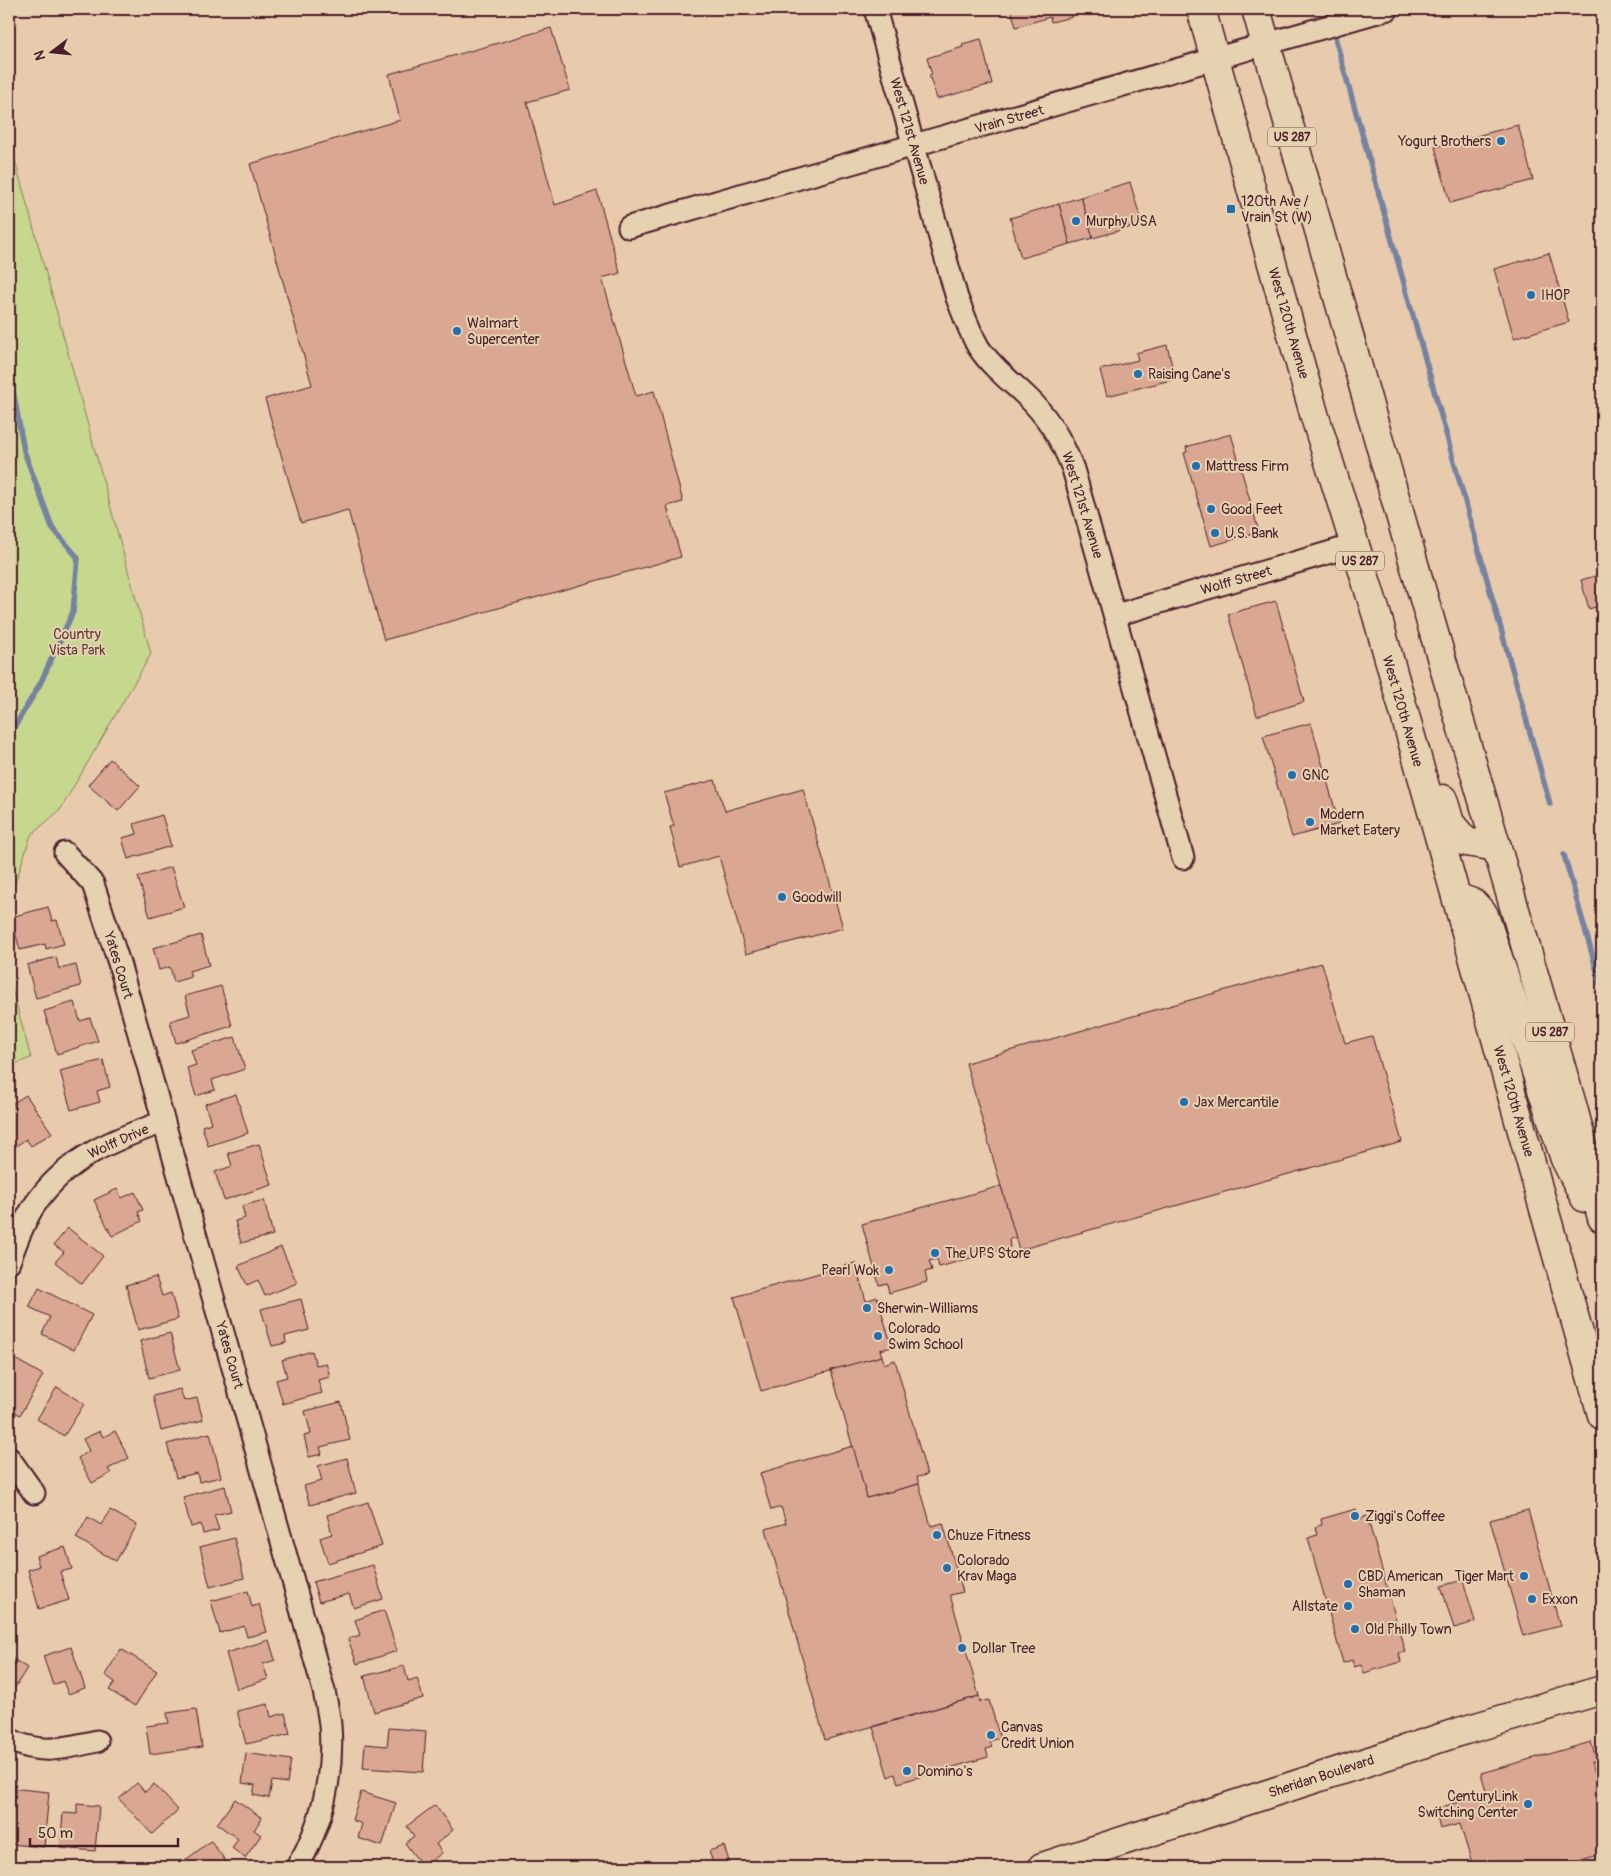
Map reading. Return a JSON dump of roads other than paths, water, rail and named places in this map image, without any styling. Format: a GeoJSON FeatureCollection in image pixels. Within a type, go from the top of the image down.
{"type":"FeatureCollection","features":[{"type":"Feature","properties":{"kind":"main road","name":"West 120th Avenue"},"geometry":{"type":"LineString","coordinates":[[1201,9],[1315,416],[1357,550],[1602,1415]]}},
{"type":"Feature","properties":{"kind":"main road","name":"US 287"},"geometry":{"type":"LineString","coordinates":[[1256,9],[1422,592],[1570,1099],[1602,1218]]}},
{"type":"Feature","properties":{"kind":"main road"},"geometry":{"type":"LineString","coordinates":[[1357,550],[1384,589],[1450,823],[1466,842],[1497,847]]}},
{"type":"Feature","properties":{"kind":"main road"},"geometry":{"type":"LineString","coordinates":[[1456,897],[1473,903],[1484,915],[1565,1159],[1602,1233]]}},
{"type":"Feature","properties":{"kind":"main road","name":"Sheridan Boulevard"},"geometry":{"type":"LineString","coordinates":[[1042,1867],[1441,1738],[1602,1690]]}},
{"type":"Feature","properties":{"kind":"street","name":"West 121st Avenue"},"geometry":{"type":"LineString","coordinates":[[875,9],[957,298],[966,321],[978,347],[989,361],[1042,413],[1063,443],[1076,475],[1183,858]]}},
{"type":"Feature","properties":{"kind":"street","name":"Vrain Street"},"geometry":{"type":"LineString","coordinates":[[629,227],[1388,9]]}},
{"type":"Feature","properties":{"kind":"street","name":"Wolff Street"},"geometry":{"type":"LineString","coordinates":[[1116,615],[1357,550]]}},
{"type":"Feature","properties":{"kind":"street","name":"Yates Court"},"geometry":{"type":"LineString","coordinates":[[65,853],[93,884],[119,963],[324,1691],[330,1726],[330,1769],[322,1810],[306,1864]]}},
{"type":"Feature","properties":{"kind":"street","name":"Wolff Drive"},"geometry":{"type":"LineString","coordinates":[[9,1262],[21,1231],[35,1203],[54,1181],[88,1153],[123,1136],[164,1122]]}},
{"type":"Feature","properties":{"kind":"street"},"geometry":{"type":"LineString","coordinates":[[9,1458],[34,1493]]}},
{"type":"Feature","properties":{"kind":"street"},"geometry":{"type":"LineString","coordinates":[[9,1739],[22,1747],[42,1750],[97,1741]]}},
{"type":"Feature","properties":{"kind":"waterway"},"geometry":{"type":"LineString","coordinates":[[1327,9],[1550,804]]}},
{"type":"Feature","properties":{"kind":"waterway"},"geometry":{"type":"LineString","coordinates":[[9,368],[24,451],[52,527],[78,558],[73,612],[40,684],[9,736]]}},
{"type":"Feature","properties":{"kind":"waterway"},"geometry":{"type":"LineString","coordinates":[[1564,855],[1602,989]]}},
{"type":"Feature","properties":{"kind":"place","name":"Yogurt Brothers"},"geometry":{"type":"Point","coordinates":[1501,141]}},
{"type":"Feature","properties":{"kind":"place","name":"120th Ave / Vrain St (W)"},"geometry":{"type":"Point","coordinates":[1231,209]}},
{"type":"Feature","properties":{"kind":"place","name":"Murphy USA"},"geometry":{"type":"Point","coordinates":[1076,221]}},
{"type":"Feature","properties":{"kind":"place","name":"IHOP"},"geometry":{"type":"Point","coordinates":[1531,295]}},
{"type":"Feature","properties":{"kind":"place","name":"Walmart Supercenter"},"geometry":{"type":"Point","coordinates":[457,331]}},
{"type":"Feature","properties":{"kind":"place","name":"Raising Cane's"},"geometry":{"type":"Point","coordinates":[1138,374]}},
{"type":"Feature","properties":{"kind":"place","name":"Mattress Firm"},"geometry":{"type":"Point","coordinates":[1196,466]}},
{"type":"Feature","properties":{"kind":"place","name":"Good Feet"},"geometry":{"type":"Point","coordinates":[1211,509]}},
{"type":"Feature","properties":{"kind":"place","name":"U.S. Bank"},"geometry":{"type":"Point","coordinates":[1215,533]}},
{"type":"Feature","properties":{"kind":"place","name":"GNC"},"geometry":{"type":"Point","coordinates":[1292,775]}},
{"type":"Feature","properties":{"kind":"place","name":"Modern Market Eatery"},"geometry":{"type":"Point","coordinates":[1310,822]}},
{"type":"Feature","properties":{"kind":"place","name":"Goodwill"},"geometry":{"type":"Point","coordinates":[782,897]}},
{"type":"Feature","properties":{"kind":"place","name":"Jax Mercantile"},"geometry":{"type":"Point","coordinates":[1184,1102]}},
{"type":"Feature","properties":{"kind":"place","name":"The UPS Store"},"geometry":{"type":"Point","coordinates":[935,1253]}},
{"type":"Feature","properties":{"kind":"place","name":"Pearl Wok"},"geometry":{"type":"Point","coordinates":[889,1270]}},
{"type":"Feature","properties":{"kind":"place","name":"Sherwin-Williams"},"geometry":{"type":"Point","coordinates":[867,1308]}},
{"type":"Feature","properties":{"kind":"place","name":"Colorado Swim School"},"geometry":{"type":"Point","coordinates":[878,1336]}},
{"type":"Feature","properties":{"kind":"place","name":"Ziggi's Coffee"},"geometry":{"type":"Point","coordinates":[1355,1516]}},
{"type":"Feature","properties":{"kind":"place","name":"Chuze Fitness"},"geometry":{"type":"Point","coordinates":[937,1535]}},
{"type":"Feature","properties":{"kind":"place","name":"Colorado Krav Maga"},"geometry":{"type":"Point","coordinates":[947,1568]}},
{"type":"Feature","properties":{"kind":"place","name":"Tiger Mart"},"geometry":{"type":"Point","coordinates":[1524,1576]}},
{"type":"Feature","properties":{"kind":"place","name":"CBD American Shaman"},"geometry":{"type":"Point","coordinates":[1348,1584]}},
{"type":"Feature","properties":{"kind":"place","name":"Exxon"},"geometry":{"type":"Point","coordinates":[1532,1599]}},
{"type":"Feature","properties":{"kind":"place","name":"Allstate"},"geometry":{"type":"Point","coordinates":[1348,1606]}},
{"type":"Feature","properties":{"kind":"place","name":"Old Philly Town"},"geometry":{"type":"Point","coordinates":[1355,1629]}},
{"type":"Feature","properties":{"kind":"place","name":"Dollar Tree"},"geometry":{"type":"Point","coordinates":[962,1648]}},
{"type":"Feature","properties":{"kind":"place","name":"Canvas Credit Union"},"geometry":{"type":"Point","coordinates":[991,1735]}},
{"type":"Feature","properties":{"kind":"place","name":"Domino's"},"geometry":{"type":"Point","coordinates":[907,1771]}},
{"type":"Feature","properties":{"kind":"place","name":"CenturyLink Switching Center"},"geometry":{"type":"Point","coordinates":[1528,1804]}},
{"type":"Feature","properties":{"kind":"park label","name":"Country Vista Park"},"geometry":{"type":"Point","coordinates":[77,642]}}]}
